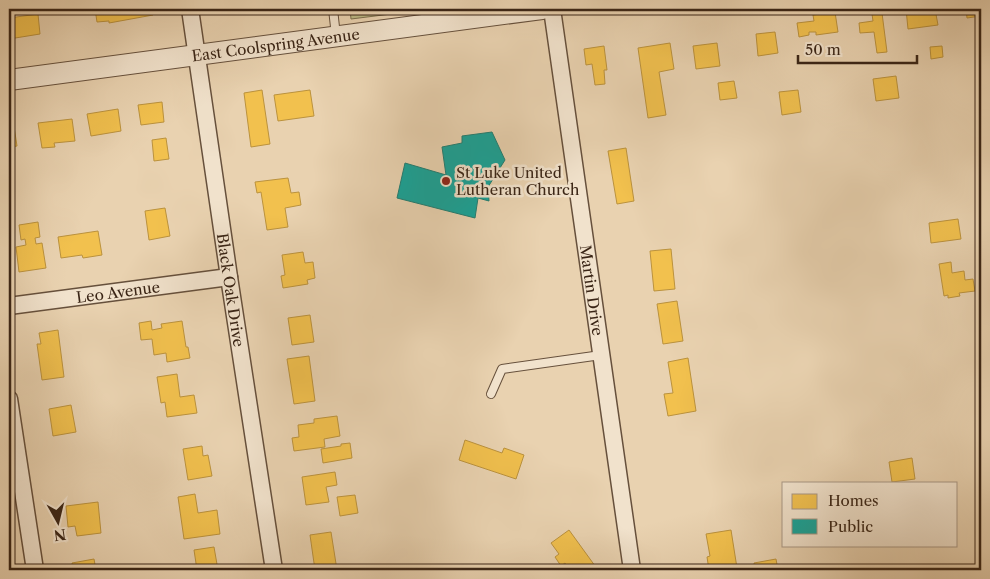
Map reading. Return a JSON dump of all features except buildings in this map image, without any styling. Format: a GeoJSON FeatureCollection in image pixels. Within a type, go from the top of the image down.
{"type":"FeatureCollection","features":[{"type":"Feature","properties":{"kind":"street","name":"Black Oak Drive"},"geometry":{"type":"LineString","coordinates":[[190,9],[274,570]]}},
{"type":"Feature","properties":{"kind":"street","name":"East Coolspring Avenue"},"geometry":{"type":"LineString","coordinates":[[9,80],[540,9]]}},
{"type":"Feature","properties":{"kind":"street","name":"Martin Drive"},"geometry":{"type":"LineString","coordinates":[[540,9],[601,355],[632,570]]}},
{"type":"Feature","properties":{"kind":"street","name":"Leo Avenue"},"geometry":{"type":"LineString","coordinates":[[9,306],[229,277]]}},
{"type":"Feature","properties":{"kind":"street"},"geometry":{"type":"LineString","coordinates":[[9,399],[35,570]]}},
{"type":"Feature","properties":{"kind":"lane"},"geometry":{"type":"LineString","coordinates":[[333,9],[336,36]]}},
{"type":"Feature","properties":{"kind":"lane"},"geometry":{"type":"LineString","coordinates":[[491,394],[502,369],[601,355]]}},
{"type":"Feature","properties":{"kind":"shaded area"},"geometry":{"type":"Polygon","coordinates":[[[350,9],[431,9],[351,19],[350,9]]]}},
{"type":"Feature","properties":{"kind":"place","name":"St Luke United Lutheran Church"},"geometry":{"type":"Point","coordinates":[446,181]}}]}
